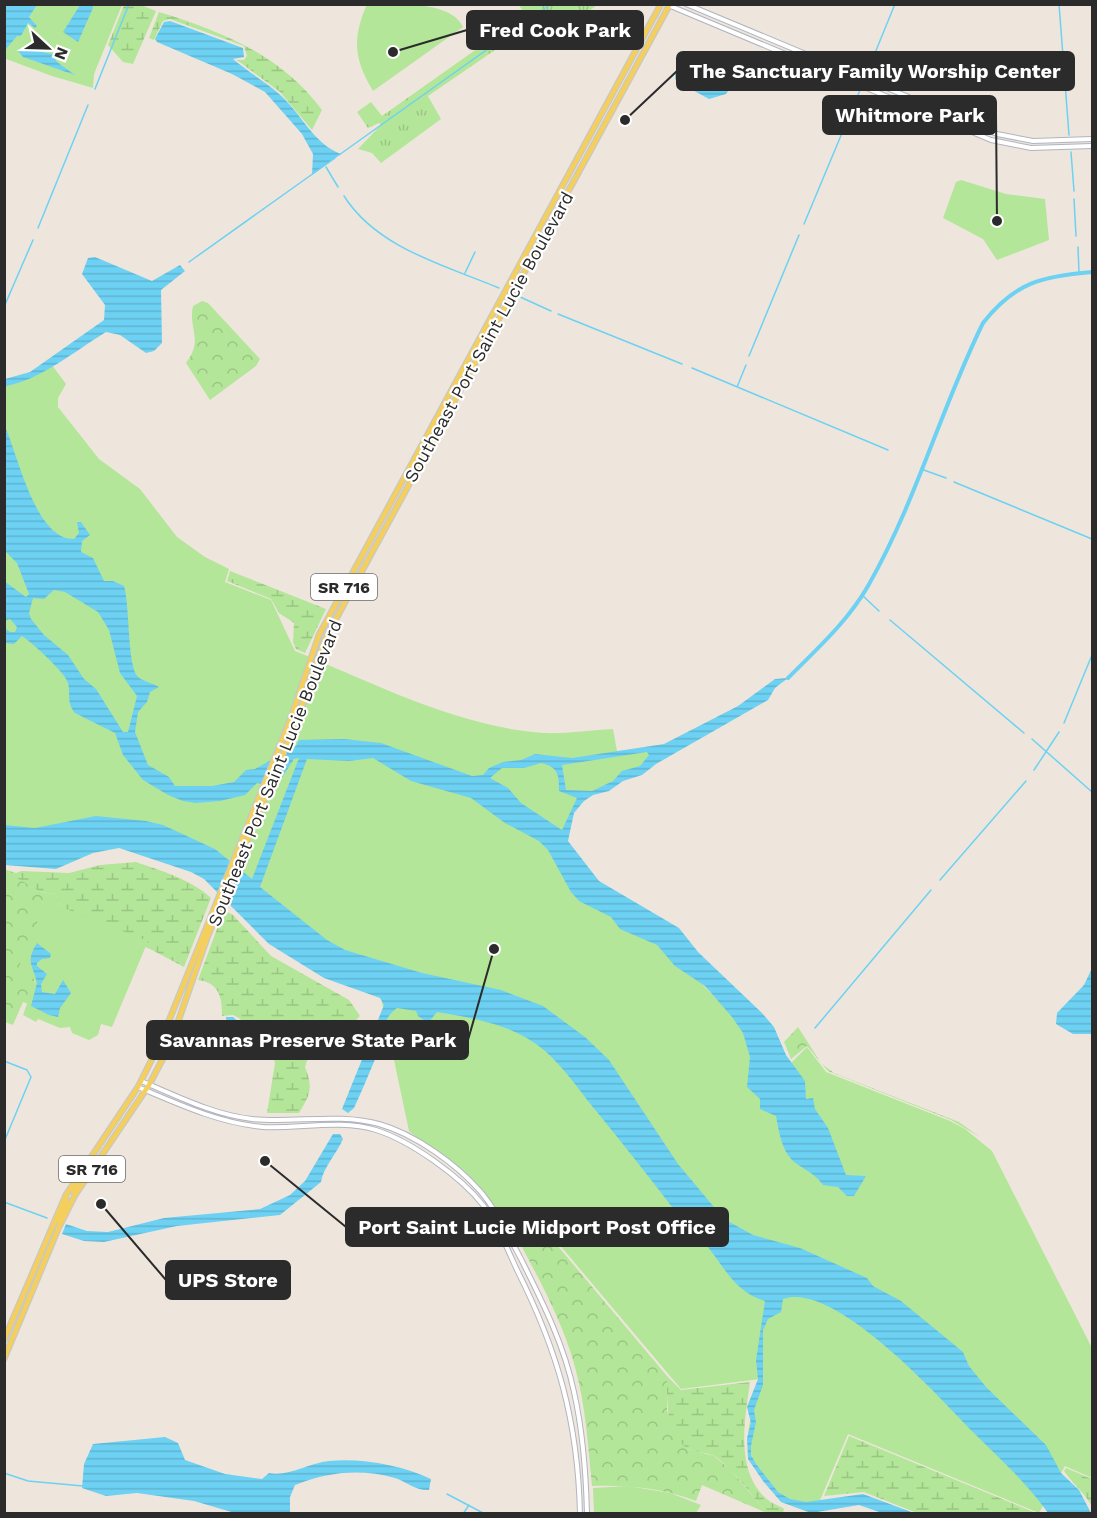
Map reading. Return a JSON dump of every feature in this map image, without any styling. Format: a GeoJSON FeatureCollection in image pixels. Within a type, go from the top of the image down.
{"type":"FeatureCollection","features":[{"type":"Feature","properties":{"kind":"main road","name":"Southeast Port Saint Lucie Boulevard"},"geometry":{"type":"LineString","coordinates":[[4,1340],[66,1195],[138,1087],[160,1043],[283,739],[312,650],[661,4]]}},
{"type":"Feature","properties":{"kind":"main road"},"geometry":{"type":"LineString","coordinates":[[686,4],[998,134],[1044,142],[1092,139]]}},
{"type":"Feature","properties":{"kind":"main road","name":"Southeast Port Saint Lucie Boulevard"},"geometry":{"type":"LineString","coordinates":[[4,1359],[58,1229],[75,1195],[146,1091],[170,1045],[218,913],[290,738],[319,652],[669,5]]}},
{"type":"Feature","properties":{"kind":"main road"},"geometry":{"type":"LineString","coordinates":[[669,5],[992,140],[1031,148],[1092,146]]}},
{"type":"Feature","properties":{"kind":"main road"},"geometry":{"type":"LineString","coordinates":[[549,212],[549,227]]}},
{"type":"Feature","properties":{"kind":"main road"},"geometry":{"type":"LineString","coordinates":[[333,624],[331,619],[334,607]]}},
{"type":"Feature","properties":{"kind":"main road"},"geometry":{"type":"LineString","coordinates":[[181,988],[185,991],[184,1005]]}},
{"type":"Feature","properties":{"kind":"main road"},"geometry":{"type":"LineString","coordinates":[[141,1081],[231,1116],[266,1120],[353,1119],[381,1125],[406,1135],[433,1153],[480,1191],[507,1231],[546,1310],[563,1353],[574,1390],[582,1434],[587,1514]]}},
{"type":"Feature","properties":{"kind":"main road"},"geometry":{"type":"LineString","coordinates":[[138,1087],[229,1123],[265,1127],[354,1126],[375,1130],[400,1140],[474,1195],[500,1236],[540,1315],[556,1358],[576,1439],[580,1514]]}},
{"type":"Feature","properties":{"kind":"main road"},"geometry":{"type":"LineString","coordinates":[[75,1195],[73,1190],[94,1150]]}},
{"type":"Feature","properties":{"kind":"main road"},"geometry":{"type":"LineString","coordinates":[[58,1229],[66,1204],[66,1195]]}},
{"type":"Feature","properties":{"kind":"green space"},"geometry":{"type":"Polygon","coordinates":[[[367,4],[406,4],[434,8],[447,12],[463,27],[373,91],[362,69],[357,49],[359,28],[367,4]]]}},
{"type":"Feature","properties":{"kind":"green space"},"geometry":{"type":"Polygon","coordinates":[[[37,5],[122,5],[94,74],[93,88],[6,59],[4,50],[17,35],[21,36],[27,23],[36,28],[29,17],[37,5]]]}},
{"type":"Feature","properties":{"kind":"green space"},"geometry":{"type":"Polygon","coordinates":[[[124,5],[141,5],[156,11],[133,64],[123,62],[108,45],[124,5]]]}},
{"type":"Feature","properties":{"kind":"green space"},"geometry":{"type":"Polygon","coordinates":[[[519,5],[597,5],[551,40],[539,20],[428,96],[441,119],[381,163],[372,153],[358,149],[381,125],[379,123],[368,128],[357,112],[371,102],[382,116],[525,15],[519,5]]]}},
{"type":"Feature","properties":{"kind":"green space"},"geometry":{"type":"Polygon","coordinates":[[[159,12],[228,37],[269,60],[288,74],[322,110],[312,130],[280,92],[237,60],[244,60],[247,56],[244,46],[170,19],[163,21],[154,40],[149,38],[159,12]]]}},
{"type":"Feature","properties":{"kind":"green space"},"geometry":{"type":"Polygon","coordinates":[[[961,180],[1006,194],[1045,199],[1049,240],[997,260],[983,239],[943,218],[956,182],[961,180]]]}},
{"type":"Feature","properties":{"kind":"green space"},"geometry":{"type":"Polygon","coordinates":[[[202,301],[208,303],[260,359],[256,366],[210,400],[186,363],[195,341],[192,322],[193,306],[202,301]]]}},
{"type":"Feature","properties":{"kind":"green space"},"geometry":{"type":"Polygon","coordinates":[[[52,365],[66,384],[58,398],[58,407],[99,459],[140,489],[177,537],[205,557],[229,569],[225,582],[271,600],[295,651],[416,702],[479,722],[544,733],[613,729],[617,751],[646,749],[653,752],[652,762],[587,794],[573,810],[558,838],[575,876],[632,912],[785,1069],[807,1047],[826,1072],[950,1121],[965,1129],[992,1151],[1092,1348],[1092,1478],[1065,1466],[1039,1513],[848,1434],[818,1505],[781,1498],[759,1469],[749,1450],[749,1425],[760,1379],[681,1389],[542,1224],[499,1214],[482,1191],[409,1131],[378,984],[146,837],[5,842],[5,384],[52,365]]]}},
{"type":"Feature","properties":{"kind":"green space"},"geometry":{"type":"Polygon","coordinates":[[[230,571],[326,609],[305,653],[296,649],[293,642],[294,623],[279,613],[271,599],[227,581],[230,571]]]}},
{"type":"Feature","properties":{"kind":"green space"},"geometry":{"type":"Polygon","coordinates":[[[136,862],[185,881],[211,898],[184,967],[63,909],[55,894],[41,892],[15,877],[21,871],[69,873],[100,865],[136,862]]]}},
{"type":"Feature","properties":{"kind":"green space"},"geometry":{"type":"Polygon","coordinates":[[[4,869],[16,873],[21,871],[16,877],[41,892],[55,894],[63,909],[34,978],[35,989],[29,1004],[23,1002],[13,1025],[5,1022],[4,869]]]}},
{"type":"Feature","properties":{"kind":"green space"},"geometry":{"type":"Polygon","coordinates":[[[46,901],[148,941],[112,1027],[101,1024],[98,1035],[89,1040],[72,1033],[70,1027],[60,1028],[38,1019],[36,1022],[23,1015],[35,981],[30,973],[18,969],[46,901]]]}},
{"type":"Feature","properties":{"kind":"green space"},"geometry":{"type":"Polygon","coordinates":[[[224,910],[233,915],[271,956],[349,1000],[360,1016],[353,1023],[322,1041],[309,1056],[305,1067],[310,1090],[299,1113],[267,1113],[275,1063],[270,1049],[239,1018],[233,1015],[222,1016],[220,997],[215,987],[198,980],[224,910]]]}},
{"type":"Feature","properties":{"kind":"green space"},"geometry":{"type":"Polygon","coordinates":[[[798,1027],[820,1062],[807,1046],[791,1059],[784,1042],[798,1027]]]}},
{"type":"Feature","properties":{"kind":"green space"},"geometry":{"type":"Polygon","coordinates":[[[822,1064],[834,1073],[959,1122],[980,1137],[951,1120],[828,1071],[822,1064]]]}},
{"type":"Feature","properties":{"kind":"green space"},"geometry":{"type":"Polygon","coordinates":[[[506,1217],[541,1226],[667,1376],[667,1411],[688,1449],[714,1456],[730,1469],[767,1513],[702,1485],[696,1501],[645,1488],[592,1486],[582,1397],[569,1348],[545,1290],[506,1217]]]}},
{"type":"Feature","properties":{"kind":"green space"},"geometry":{"type":"Polygon","coordinates":[[[667,1376],[681,1390],[750,1382],[744,1444],[746,1460],[757,1488],[770,1501],[784,1509],[783,1513],[767,1513],[737,1477],[716,1457],[689,1449],[681,1443],[671,1426],[667,1376]]]}},
{"type":"Feature","properties":{"kind":"green space"},"geometry":{"type":"Polygon","coordinates":[[[849,1436],[1036,1513],[917,1513],[864,1492],[824,1496],[849,1436]]]}},
{"type":"Feature","properties":{"kind":"green space"},"geometry":{"type":"Polygon","coordinates":[[[1066,1468],[1092,1479],[1092,1507],[1064,1471],[1066,1468]]]}},
{"type":"Feature","properties":{"kind":"green space"},"geometry":{"type":"Polygon","coordinates":[[[628,1486],[670,1493],[701,1505],[696,1513],[594,1513],[593,1488],[628,1486]]]}},
{"type":"Feature","properties":{"kind":"water"},"geometry":{"type":"Polygon","coordinates":[[[5,4],[37,5],[29,17],[37,26],[35,28],[28,23],[21,36],[17,36],[5,50],[5,4]]]}},
{"type":"Feature","properties":{"kind":"water"},"geometry":{"type":"Polygon","coordinates":[[[80,5],[93,5],[93,8],[78,42],[63,32],[80,5]]]}},
{"type":"Feature","properties":{"kind":"water"},"geometry":{"type":"Polygon","coordinates":[[[170,21],[243,48],[244,57],[233,59],[278,93],[314,135],[341,154],[312,175],[313,154],[302,134],[265,92],[232,74],[157,42],[155,39],[164,22],[170,21]]]}},
{"type":"Feature","properties":{"kind":"water"},"geometry":{"type":"Polygon","coordinates":[[[21,48],[52,54],[57,62],[75,75],[23,57],[18,51],[21,48]]]}},
{"type":"Feature","properties":{"kind":"water"},"geometry":{"type":"Polygon","coordinates":[[[688,58],[710,63],[731,77],[731,87],[726,94],[709,99],[676,81],[675,74],[678,68],[688,58]]]}},
{"type":"Feature","properties":{"kind":"water"},"geometry":{"type":"Polygon","coordinates":[[[95,257],[152,281],[180,265],[185,271],[161,290],[162,343],[154,351],[146,353],[120,335],[106,332],[44,372],[5,386],[5,379],[30,372],[104,320],[105,305],[82,274],[88,258],[95,257]]]}},
{"type":"Feature","properties":{"kind":"water"},"geometry":{"type":"Polygon","coordinates":[[[5,427],[30,494],[38,511],[49,526],[60,536],[74,539],[79,533],[77,522],[81,522],[90,535],[82,541],[81,552],[93,558],[104,581],[113,581],[124,586],[134,671],[140,679],[159,687],[150,692],[147,702],[138,712],[135,732],[148,765],[169,777],[175,786],[212,786],[234,782],[246,770],[255,769],[296,746],[299,740],[344,739],[381,743],[472,776],[483,775],[489,768],[503,762],[521,760],[535,754],[572,758],[664,744],[738,706],[775,679],[788,678],[775,688],[768,700],[656,764],[642,775],[623,781],[609,791],[593,795],[584,801],[574,813],[568,841],[599,881],[679,928],[698,952],[774,1027],[786,1055],[805,1081],[806,1099],[813,1098],[815,1109],[828,1128],[846,1175],[866,1176],[854,1196],[847,1196],[838,1187],[823,1185],[788,1155],[778,1129],[776,1116],[760,1109],[760,1099],[747,1087],[750,1057],[743,1033],[705,986],[675,966],[657,945],[620,929],[611,917],[579,901],[571,892],[548,850],[539,841],[505,823],[471,798],[411,781],[373,758],[349,761],[307,759],[260,887],[327,940],[345,950],[422,973],[501,990],[543,1006],[585,1037],[609,1060],[678,1164],[724,1219],[753,1235],[800,1248],[867,1278],[873,1286],[901,1301],[963,1352],[969,1366],[986,1387],[1046,1445],[1061,1473],[1079,1490],[1091,1513],[1048,1513],[1031,1491],[937,1394],[885,1346],[830,1307],[804,1298],[783,1299],[781,1312],[768,1319],[763,1330],[763,1385],[754,1410],[756,1422],[751,1455],[778,1492],[790,1499],[806,1502],[863,1494],[914,1513],[882,1513],[859,1505],[811,1513],[781,1502],[748,1459],[747,1438],[751,1423],[747,1407],[758,1379],[756,1360],[765,1301],[754,1297],[737,1285],[568,1076],[545,1051],[514,1031],[488,1022],[437,1012],[428,1023],[418,1016],[416,1011],[397,1008],[385,1024],[377,1055],[354,1108],[348,1113],[342,1109],[384,1005],[380,998],[324,978],[269,944],[204,879],[191,872],[119,848],[93,853],[56,869],[5,865],[5,825],[35,828],[96,816],[163,825],[215,849],[252,879],[299,758],[294,759],[281,779],[273,786],[257,783],[245,795],[220,801],[196,803],[183,801],[143,780],[123,755],[115,733],[75,713],[69,698],[66,678],[33,644],[22,636],[14,644],[5,643],[5,628],[10,632],[15,632],[17,627],[10,619],[5,621],[4,581],[26,597],[29,594],[17,563],[5,551],[5,427]],[[54,590],[44,599],[33,598],[29,613],[31,619],[44,635],[68,655],[84,679],[96,689],[123,732],[128,732],[137,696],[120,673],[109,630],[98,612],[65,592],[54,590]],[[647,752],[562,765],[566,790],[592,791],[613,781],[622,771],[640,766],[649,755],[647,752]],[[541,763],[524,768],[502,768],[490,778],[508,788],[521,803],[562,830],[577,798],[559,791],[557,773],[551,767],[541,763]]]}},
{"type":"Feature","properties":{"kind":"water"},"geometry":{"type":"Polygon","coordinates":[[[37,943],[51,954],[50,958],[42,959],[37,963],[37,966],[47,974],[41,984],[42,992],[55,994],[63,980],[71,993],[60,1008],[58,1017],[31,1006],[37,983],[31,955],[37,943]]]}},
{"type":"Feature","properties":{"kind":"water"},"geometry":{"type":"Polygon","coordinates":[[[1092,968],[1092,1034],[1073,1034],[1056,1024],[1057,1013],[1084,985],[1092,968]]]}},
{"type":"Feature","properties":{"kind":"water"},"geometry":{"type":"Polygon","coordinates":[[[226,1017],[233,1017],[249,1031],[235,1044],[229,1045],[226,1017]]]}},
{"type":"Feature","properties":{"kind":"water"},"geometry":{"type":"Polygon","coordinates":[[[333,1134],[340,1134],[343,1139],[324,1171],[321,1182],[280,1215],[177,1226],[104,1242],[84,1241],[62,1234],[66,1224],[87,1231],[108,1232],[164,1218],[260,1209],[290,1195],[305,1181],[333,1134]]]}},
{"type":"Feature","properties":{"kind":"water"},"geometry":{"type":"Polygon","coordinates":[[[165,1437],[178,1443],[185,1460],[225,1474],[262,1479],[269,1473],[284,1473],[321,1462],[342,1460],[394,1466],[431,1479],[429,1490],[424,1490],[382,1475],[356,1472],[331,1474],[295,1485],[290,1497],[290,1514],[235,1513],[194,1501],[137,1493],[106,1496],[82,1488],[84,1464],[93,1444],[165,1437]]]}},
{"type":"Feature","properties":{"kind":"waterway"},"geometry":{"type":"LineString","coordinates":[[95,89],[129,4]]}},
{"type":"Feature","properties":{"kind":"waterway"},"geometry":{"type":"LineString","coordinates":[[339,155],[551,4]]}},
{"type":"Feature","properties":{"kind":"waterway"},"geometry":{"type":"LineString","coordinates":[[866,75],[895,4]]}},
{"type":"Feature","properties":{"kind":"waterway"},"geometry":{"type":"LineString","coordinates":[[1059,4],[1069,135]]}},
{"type":"Feature","properties":{"kind":"waterway"},"geometry":{"type":"LineString","coordinates":[[804,224],[860,90]]}},
{"type":"Feature","properties":{"kind":"waterway"},"geometry":{"type":"LineString","coordinates":[[38,228],[88,105]]}},
{"type":"Feature","properties":{"kind":"waterway"},"geometry":{"type":"LineString","coordinates":[[1071,152],[1074,191]]}},
{"type":"Feature","properties":{"kind":"waterway"},"geometry":{"type":"LineString","coordinates":[[189,262],[335,158]]}},
{"type":"Feature","properties":{"kind":"waterway"},"geometry":{"type":"LineString","coordinates":[[326,167],[338,187]]}},
{"type":"Feature","properties":{"kind":"waterway"},"geometry":{"type":"LineString","coordinates":[[344,196],[358,214],[393,242],[413,253],[499,288]]}},
{"type":"Feature","properties":{"kind":"waterway"},"geometry":{"type":"LineString","coordinates":[[1074,199],[1076,236]]}},
{"type":"Feature","properties":{"kind":"waterway"},"geometry":{"type":"LineString","coordinates":[[749,356],[799,235]]}},
{"type":"Feature","properties":{"kind":"waterway"},"geometry":{"type":"LineString","coordinates":[[4,307],[33,240]]}},
{"type":"Feature","properties":{"kind":"waterway"},"geometry":{"type":"LineString","coordinates":[[1078,247],[1079,273]]}},
{"type":"Feature","properties":{"kind":"waterway"},"geometry":{"type":"LineString","coordinates":[[465,273],[475,252]]}},
{"type":"Feature","properties":{"kind":"waterway"},"geometry":{"type":"LineString","coordinates":[[788,678],[842,623],[868,586],[900,521],[983,323],[1007,298],[1031,284],[1059,276],[1092,272]]}},
{"type":"Feature","properties":{"kind":"waterway"},"geometry":{"type":"LineString","coordinates":[[518,296],[551,311]]}},
{"type":"Feature","properties":{"kind":"waterway"},"geometry":{"type":"LineString","coordinates":[[558,314],[682,364]]}},
{"type":"Feature","properties":{"kind":"waterway"},"geometry":{"type":"LineString","coordinates":[[737,387],[746,365]]}},
{"type":"Feature","properties":{"kind":"waterway"},"geometry":{"type":"LineString","coordinates":[[692,368],[888,450]]}},
{"type":"Feature","properties":{"kind":"waterway"},"geometry":{"type":"LineString","coordinates":[[921,469],[946,478]]}},
{"type":"Feature","properties":{"kind":"waterway"},"geometry":{"type":"LineString","coordinates":[[954,482],[1092,539]]}},
{"type":"Feature","properties":{"kind":"waterway"},"geometry":{"type":"LineString","coordinates":[[862,595],[879,611]]}},
{"type":"Feature","properties":{"kind":"waterway"},"geometry":{"type":"LineString","coordinates":[[890,620],[1024,733]]}},
{"type":"Feature","properties":{"kind":"waterway"},"geometry":{"type":"LineString","coordinates":[[1064,723],[1092,655]]}},
{"type":"Feature","properties":{"kind":"waterway"},"geometry":{"type":"LineString","coordinates":[[1034,770],[1059,732]]}},
{"type":"Feature","properties":{"kind":"waterway"},"geometry":{"type":"LineString","coordinates":[[1032,739],[1092,792]]}},
{"type":"Feature","properties":{"kind":"waterway"},"geometry":{"type":"LineString","coordinates":[[940,880],[1026,781]]}},
{"type":"Feature","properties":{"kind":"waterway"},"geometry":{"type":"LineString","coordinates":[[815,1028],[931,890]]}},
{"type":"Feature","properties":{"kind":"waterway"},"geometry":{"type":"LineString","coordinates":[[4,1061],[27,1070],[31,1077],[4,1142]]}},
{"type":"Feature","properties":{"kind":"waterway"},"geometry":{"type":"LineString","coordinates":[[4,1202],[47,1218]]}},
{"type":"Feature","properties":{"kind":"waterway"},"geometry":{"type":"LineString","coordinates":[[4,1473],[28,1481],[83,1486]]}},
{"type":"Feature","properties":{"kind":"waterway"},"geometry":{"type":"LineString","coordinates":[[447,1494],[485,1514]]}},
{"type":"Feature","properties":{"kind":"waterway"},"geometry":{"type":"LineString","coordinates":[[463,1514],[469,1505]]}},
{"type":"Feature","properties":{"kind":"place","name":"Fred Cook Park"},"geometry":{"type":"Point","coordinates":[393,52]}},
{"type":"Feature","properties":{"kind":"place","name":"The Sanctuary Family Worship Center"},"geometry":{"type":"Point","coordinates":[625,120]}},
{"type":"Feature","properties":{"kind":"place","name":"Whitmore Park"},"geometry":{"type":"Point","coordinates":[997,221]}},
{"type":"Feature","properties":{"kind":"place","name":"Savannas Preserve State Park"},"geometry":{"type":"Point","coordinates":[494,949]}},
{"type":"Feature","properties":{"kind":"place","name":"Port Saint Lucie Midport Post Office"},"geometry":{"type":"Point","coordinates":[265,1161]}},
{"type":"Feature","properties":{"kind":"place","name":"UPS Store"},"geometry":{"type":"Point","coordinates":[101,1204]}}]}
